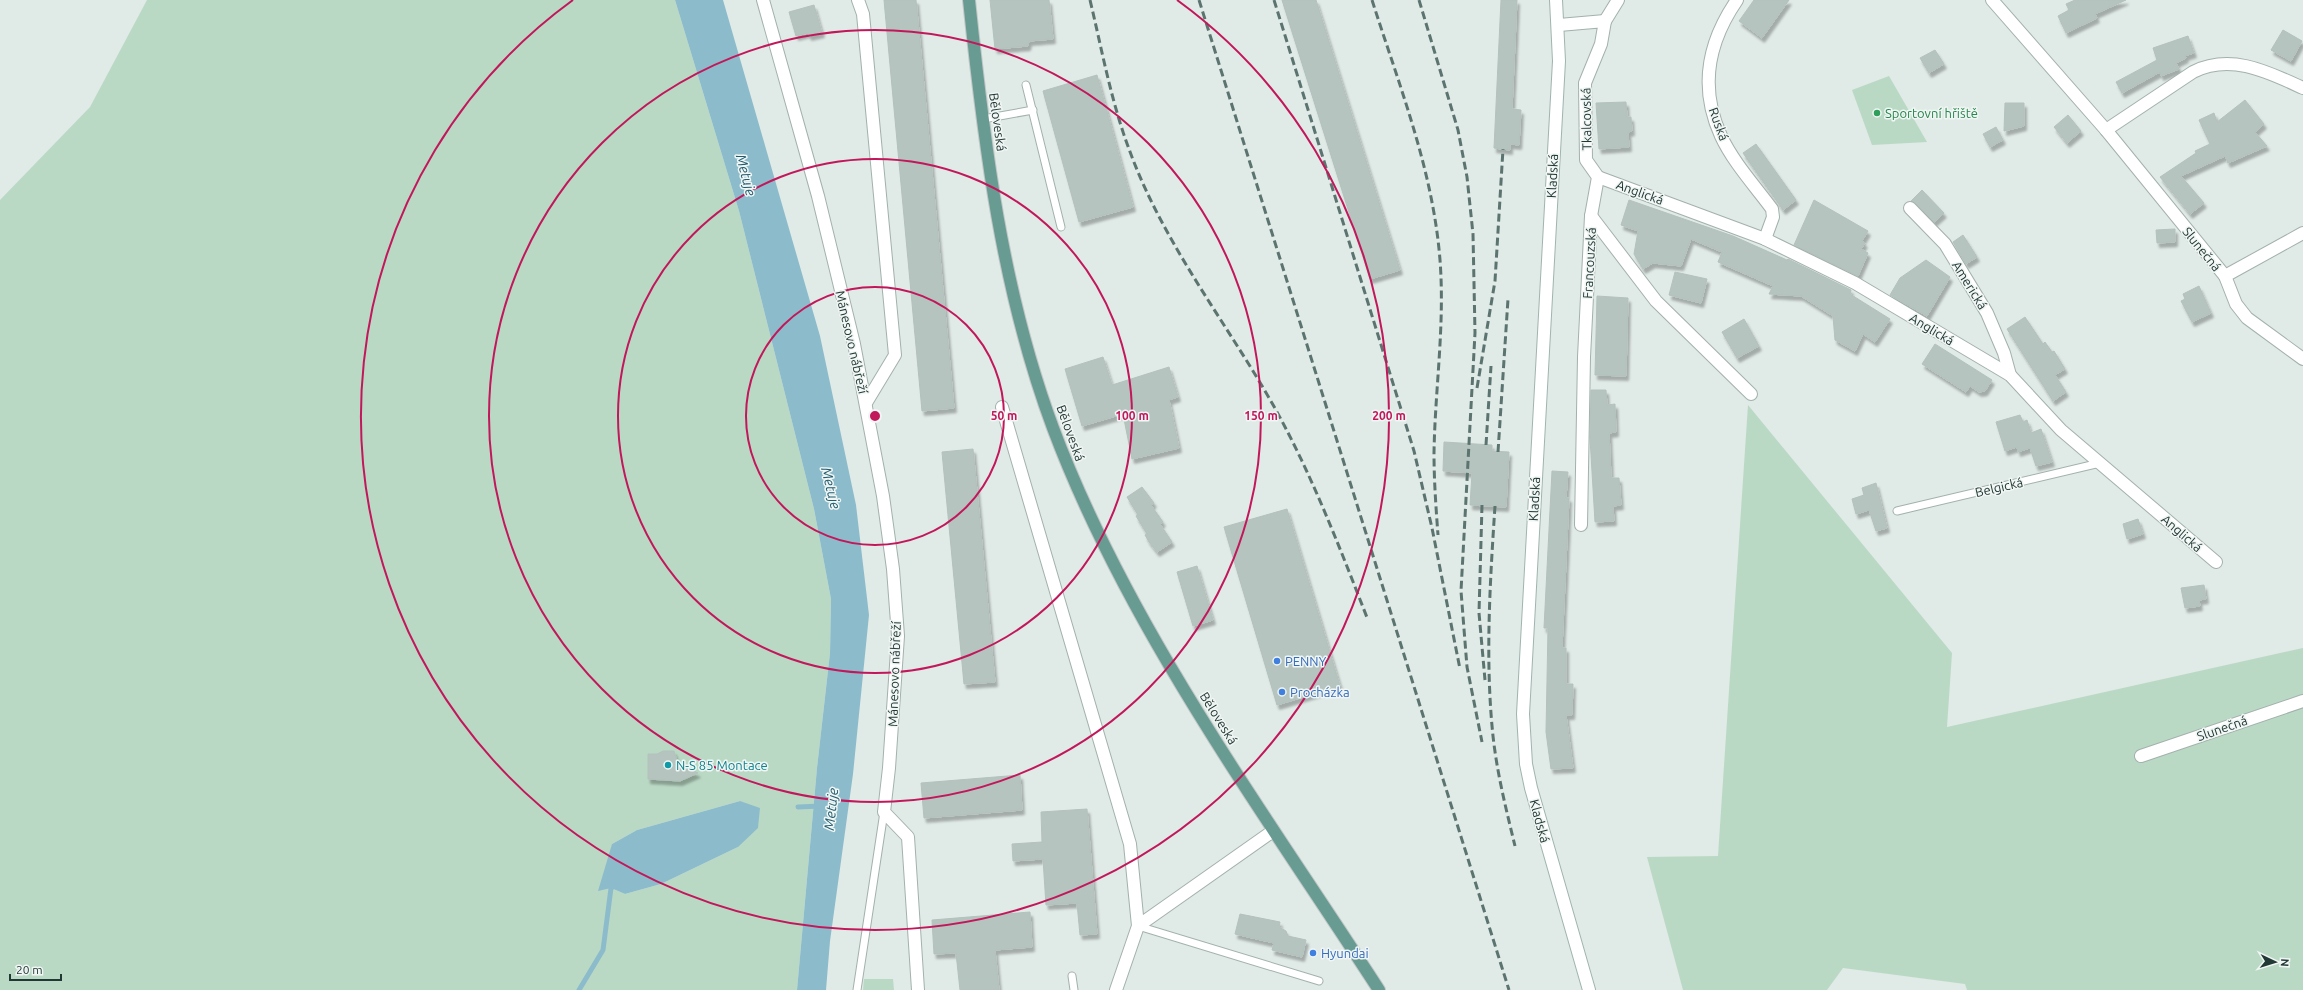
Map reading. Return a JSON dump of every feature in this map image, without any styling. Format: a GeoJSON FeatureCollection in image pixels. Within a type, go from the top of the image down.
{"type":"FeatureCollection","features":[{"type":"Feature","properties":{"kind":"main road","name":"Běloveská"},"geometry":{"type":"LineString","coordinates":[[969,0],[983,119],[998,222],[1008,271],[1036,375],[1068,466],[1119,573],[1174,672],[1273,831],[1379,990]]}},
{"type":"Feature","properties":{"kind":"street","name":"Mánesovo nábřeží"},"geometry":{"type":"LineString","coordinates":[[763,0],[818,196],[854,344],[883,496],[892,562],[898,636],[889,768],[884,812]]}},
{"type":"Feature","properties":{"kind":"street"},"geometry":{"type":"LineString","coordinates":[[858,0],[863,14],[894,355],[866,403]]}},
{"type":"Feature","properties":{"kind":"street","name":"Kladská"},"geometry":{"type":"LineString","coordinates":[[1556,0],[1559,25],[1559,61],[1523,685],[1523,721],[1526,764],[1531,788],[1588,990]]}},
{"type":"Feature","properties":{"kind":"street","name":"Tkalcovská"},"geometry":{"type":"LineString","coordinates":[[1598,177],[1586,160],[1585,83],[1601,44],[1604,21],[1618,0]]}},
{"type":"Feature","properties":{"kind":"street","name":"Ruská"},"geometry":{"type":"LineString","coordinates":[[1737,0],[1725,19],[1714,45],[1709,76],[1710,98],[1713,115],[1721,137],[1772,209],[1773,218],[1765,239]]}},
{"type":"Feature","properties":{"kind":"street","name":"Slunečná"},"geometry":{"type":"LineString","coordinates":[[1992,0],[2106,130],[2225,276],[2236,304],[2247,318],[2303,359]]}},
{"type":"Feature","properties":{"kind":"street"},"geometry":{"type":"LineString","coordinates":[[1559,25],[1604,21]]}},
{"type":"Feature","properties":{"kind":"street"},"geometry":{"type":"LineString","coordinates":[[2106,130],[2193,72],[2206,65],[2225,63],[2253,67],[2303,88]]}},
{"type":"Feature","properties":{"kind":"street"},"geometry":{"type":"LineString","coordinates":[[1591,216],[1598,177]]}},
{"type":"Feature","properties":{"kind":"street","name":"Anglická"},"geometry":{"type":"LineString","coordinates":[[1598,177],[1765,239],[1855,283],[2010,375],[2061,430],[2216,562]]}},
{"type":"Feature","properties":{"kind":"street","name":"Americká"},"geometry":{"type":"LineString","coordinates":[[1910,208],[1945,244],[1988,313],[2004,353],[2010,375]]}},
{"type":"Feature","properties":{"kind":"street","name":"Francouzská"},"geometry":{"type":"LineString","coordinates":[[1591,216],[1656,301],[1751,394]]}},
{"type":"Feature","properties":{"kind":"street","name":"Francouzská"},"geometry":{"type":"LineString","coordinates":[[1581,525],[1584,357],[1591,216]]}},
{"type":"Feature","properties":{"kind":"street"},"geometry":{"type":"LineString","coordinates":[[2225,276],[2303,233]]}},
{"type":"Feature","properties":{"kind":"street"},"geometry":{"type":"LineString","coordinates":[[1002,407],[1130,844],[1138,926],[1116,990]]}},
{"type":"Feature","properties":{"kind":"street","name":"Slunečná"},"geometry":{"type":"LineString","coordinates":[[2141,756],[2303,701]]}},
{"type":"Feature","properties":{"kind":"street"},"geometry":{"type":"LineString","coordinates":[[884,812],[908,836],[918,990]]}},
{"type":"Feature","properties":{"kind":"street"},"geometry":{"type":"LineString","coordinates":[[1138,926],[1273,831]]}},
{"type":"Feature","properties":{"kind":"lane"},"geometry":{"type":"LineString","coordinates":[[1026,85],[1061,227]]}},
{"type":"Feature","properties":{"kind":"lane"},"geometry":{"type":"LineString","coordinates":[[983,119],[1033,110]]}},
{"type":"Feature","properties":{"kind":"lane","name":"Belgická"},"geometry":{"type":"LineString","coordinates":[[1897,511],[2100,463]]}},
{"type":"Feature","properties":{"kind":"lane","name":"Mánesovo nábřeží"},"geometry":{"type":"LineString","coordinates":[[856,990],[884,812]]}},
{"type":"Feature","properties":{"kind":"lane"},"geometry":{"type":"LineString","coordinates":[[1138,926],[1319,981]]}},
{"type":"Feature","properties":{"kind":"lane"},"geometry":{"type":"LineString","coordinates":[[1072,976],[1074,990]]}},
{"type":"Feature","properties":{"kind":"green space"},"geometry":{"type":"Polygon","coordinates":[[[147,0],[675,0],[739,211],[814,509],[831,599],[830,653],[817,768],[797,990],[0,990],[0,200],[90,107],[147,0]],[[740,801],[637,830],[612,844],[611,888],[625,894],[661,884],[738,847],[740,801]]]}},
{"type":"Feature","properties":{"kind":"green space"},"geometry":{"type":"Polygon","coordinates":[[[1889,76],[1927,142],[1872,145],[1852,90],[1889,76]]]}},
{"type":"Feature","properties":{"kind":"green space"},"geometry":{"type":"Polygon","coordinates":[[[1748,405],[1952,653],[1947,727],[2303,648],[2303,990],[1967,990],[1965,984],[1843,968],[1827,990],[1683,990],[1647,857],[1718,856],[1748,405]]]}},
{"type":"Feature","properties":{"kind":"green space"},"geometry":{"type":"Polygon","coordinates":[[[864,979],[893,979],[894,990],[863,990],[864,979]]]}},
{"type":"Feature","properties":{"kind":"water","name":"Metuje"},"geometry":{"type":"Polygon","coordinates":[[[675,0],[723,0],[820,336],[856,505],[869,615],[853,774],[830,941],[826,990],[797,990],[817,768],[830,653],[831,599],[814,509],[739,211],[675,0]]]}},
{"type":"Feature","properties":{"kind":"water"},"geometry":{"type":"Polygon","coordinates":[[[740,801],[760,808],[758,828],[738,847],[661,884],[625,894],[611,888],[598,891],[612,844],[637,830],[740,801]]]}},
{"type":"Feature","properties":{"kind":"building"},"geometry":{"type":"Polygon","coordinates":[[[884,0],[916,0],[954,408],[922,411],[884,0]]]}},
{"type":"Feature","properties":{"kind":"building"},"geometry":{"type":"Polygon","coordinates":[[[990,0],[1049,0],[1053,39],[1029,41],[1028,46],[995,49],[990,0]]]}},
{"type":"Feature","properties":{"kind":"building"},"geometry":{"type":"Polygon","coordinates":[[[1282,0],[1316,0],[1400,270],[1370,279],[1282,0]]]}},
{"type":"Feature","properties":{"kind":"building"},"geometry":{"type":"Polygon","coordinates":[[[1501,0],[1517,0],[1512,109],[1521,110],[1519,145],[1510,144],[1510,150],[1494,148],[1501,0]]]}},
{"type":"Feature","properties":{"kind":"building"},"geometry":{"type":"Polygon","coordinates":[[[1754,0],[1789,0],[1762,38],[1739,21],[1754,0]]]}},
{"type":"Feature","properties":{"kind":"building"},"geometry":{"type":"Polygon","coordinates":[[[2075,0],[2126,0],[2095,14],[2097,18],[2066,33],[2058,16],[2069,10],[2066,4],[2075,0]]]}},
{"type":"Feature","properties":{"kind":"building"},"geometry":{"type":"Polygon","coordinates":[[[814,5],[822,33],[809,36],[808,33],[796,36],[789,12],[814,5]]]}},
{"type":"Feature","properties":{"kind":"building"},"geometry":{"type":"Polygon","coordinates":[[[2283,30],[2302,41],[2291,61],[2271,50],[2283,30]]]}},
{"type":"Feature","properties":{"kind":"building"},"geometry":{"type":"Polygon","coordinates":[[[2188,36],[2194,53],[2185,56],[2186,58],[2176,63],[2179,69],[2161,76],[2160,72],[2122,93],[2116,82],[2157,60],[2153,48],[2188,36]]]}},
{"type":"Feature","properties":{"kind":"building"},"geometry":{"type":"Polygon","coordinates":[[[1935,50],[1944,64],[1929,73],[1920,58],[1935,50]]]}},
{"type":"Feature","properties":{"kind":"building"},"geometry":{"type":"Polygon","coordinates":[[[1097,75],[1133,207],[1079,222],[1043,91],[1097,75]]]}},
{"type":"Feature","properties":{"kind":"building"},"geometry":{"type":"Polygon","coordinates":[[[2245,100],[2264,124],[2255,132],[2267,146],[2228,163],[2225,156],[2181,176],[2204,203],[2190,214],[2160,177],[2196,153],[2195,151],[2210,144],[2199,120],[2214,113],[2217,122],[2245,100]]]}},
{"type":"Feature","properties":{"kind":"building"},"geometry":{"type":"Polygon","coordinates":[[[1626,102],[1627,117],[1631,117],[1632,131],[1628,132],[1629,147],[1599,149],[1596,103],[1626,102]]]}},
{"type":"Feature","properties":{"kind":"building"},"geometry":{"type":"Polygon","coordinates":[[[2005,103],[2024,103],[2024,126],[2004,131],[2005,103]]]}},
{"type":"Feature","properties":{"kind":"building"},"geometry":{"type":"Polygon","coordinates":[[[2068,115],[2081,131],[2067,143],[2054,127],[2068,115]]]}},
{"type":"Feature","properties":{"kind":"building"},"geometry":{"type":"Polygon","coordinates":[[[1996,127],[2003,140],[1990,147],[1983,134],[1996,127]]]}},
{"type":"Feature","properties":{"kind":"building"},"geometry":{"type":"Polygon","coordinates":[[[1756,144],[1796,200],[1783,210],[1743,153],[1756,144]]]}},
{"type":"Feature","properties":{"kind":"building"},"geometry":{"type":"Polygon","coordinates":[[[1922,190],[1944,213],[1934,222],[1911,201],[1922,190]]]}},
{"type":"Feature","properties":{"kind":"building"},"geometry":{"type":"Polygon","coordinates":[[[1629,200],[1733,236],[1787,260],[1788,259],[1851,290],[1850,294],[1890,319],[1875,342],[1863,334],[1855,351],[1835,340],[1833,316],[1801,296],[1769,294],[1773,286],[1718,262],[1722,252],[1691,239],[1681,266],[1653,263],[1643,269],[1634,254],[1638,231],[1621,225],[1629,200]]]}},
{"type":"Feature","properties":{"kind":"building"},"geometry":{"type":"Polygon","coordinates":[[[1814,200],[1868,231],[1862,241],[1865,243],[1861,249],[1868,253],[1858,276],[1794,245],[1814,200]]]}},
{"type":"Feature","properties":{"kind":"building"},"geometry":{"type":"Polygon","coordinates":[[[2175,229],[2175,242],[2157,243],[2156,230],[2175,229]]]}},
{"type":"Feature","properties":{"kind":"building"},"geometry":{"type":"Polygon","coordinates":[[[1963,235],[1977,257],[1966,264],[1953,242],[1963,235]]]}},
{"type":"Feature","properties":{"kind":"building"},"geometry":{"type":"Polygon","coordinates":[[[1926,260],[1950,277],[1927,316],[1890,295],[1900,278],[1926,260]]]}},
{"type":"Feature","properties":{"kind":"building"},"geometry":{"type":"Polygon","coordinates":[[[1675,272],[1707,279],[1701,303],[1669,295],[1675,272]]]}},
{"type":"Feature","properties":{"kind":"building"},"geometry":{"type":"Polygon","coordinates":[[[2199,286],[2211,313],[2192,322],[2181,301],[2185,299],[2183,294],[2199,286]]]}},
{"type":"Feature","properties":{"kind":"building"},"geometry":{"type":"Polygon","coordinates":[[[1597,296],[1628,298],[1626,376],[1595,375],[1597,296]]]}},
{"type":"Feature","properties":{"kind":"building"},"geometry":{"type":"Polygon","coordinates":[[[2025,317],[2043,344],[2045,342],[2052,352],[2054,351],[2065,369],[2055,375],[2066,392],[2053,401],[2007,329],[2025,317]]]}},
{"type":"Feature","properties":{"kind":"building"},"geometry":{"type":"Polygon","coordinates":[[[1744,319],[1759,346],[1737,358],[1722,332],[1744,319]]]}},
{"type":"Feature","properties":{"kind":"building"},"geometry":{"type":"Polygon","coordinates":[[[1935,344],[1992,380],[1985,391],[1979,392],[1970,386],[1966,392],[1922,364],[1935,344]]]}},
{"type":"Feature","properties":{"kind":"building"},"geometry":{"type":"Polygon","coordinates":[[[1103,357],[1112,385],[1169,367],[1178,397],[1169,400],[1179,448],[1132,459],[1123,414],[1082,426],[1065,369],[1103,357]]]}},
{"type":"Feature","properties":{"kind":"building"},"geometry":{"type":"Polygon","coordinates":[[[1591,390],[1606,390],[1607,405],[1615,404],[1616,432],[1609,433],[1611,478],[1619,478],[1621,505],[1613,506],[1614,521],[1595,522],[1590,438],[1591,390]]]}},
{"type":"Feature","properties":{"kind":"building"},"geometry":{"type":"Polygon","coordinates":[[[2020,415],[2023,422],[2027,420],[2031,433],[2041,429],[2052,462],[2036,466],[2030,448],[2018,452],[2017,447],[2005,451],[1996,422],[2020,415]]]}},
{"type":"Feature","properties":{"kind":"building"},"geometry":{"type":"Polygon","coordinates":[[[1444,442],[1492,445],[1492,451],[1509,452],[1506,507],[1470,505],[1472,473],[1443,471],[1444,442]]]}},
{"type":"Feature","properties":{"kind":"building"},"geometry":{"type":"Polygon","coordinates":[[[973,449],[995,682],[964,684],[942,452],[973,449]]]}},
{"type":"Feature","properties":{"kind":"building"},"geometry":{"type":"Polygon","coordinates":[[[1552,471],[1568,472],[1566,498],[1569,498],[1562,648],[1566,648],[1566,684],[1573,684],[1572,715],[1566,715],[1573,768],[1551,769],[1546,732],[1548,628],[1544,628],[1552,471]]]}},
{"type":"Feature","properties":{"kind":"building"},"geometry":{"type":"Polygon","coordinates":[[[1876,483],[1887,528],[1876,531],[1869,510],[1856,514],[1852,499],[1864,495],[1862,488],[1876,483]]]}},
{"type":"Feature","properties":{"kind":"building"},"geometry":{"type":"Polygon","coordinates":[[[1142,487],[1154,503],[1151,505],[1163,522],[1160,524],[1172,542],[1157,552],[1145,535],[1147,534],[1136,516],[1138,515],[1127,497],[1142,487]]]}},
{"type":"Feature","properties":{"kind":"building"},"geometry":{"type":"Polygon","coordinates":[[[1287,509],[1340,686],[1277,705],[1224,527],[1287,509]]]}},
{"type":"Feature","properties":{"kind":"building"},"geometry":{"type":"Polygon","coordinates":[[[2138,519],[2143,534],[2127,539],[2123,524],[2138,519]]]}},
{"type":"Feature","properties":{"kind":"building"},"geometry":{"type":"Polygon","coordinates":[[[1197,566],[1213,620],[1193,626],[1177,572],[1197,566]]]}},
{"type":"Feature","properties":{"kind":"building"},"geometry":{"type":"Polygon","coordinates":[[[2204,585],[2206,599],[2199,600],[2200,606],[2185,608],[2181,588],[2204,585]]]}},
{"type":"Feature","properties":{"kind":"building"},"geometry":{"type":"Polygon","coordinates":[[[663,751],[674,751],[678,764],[698,773],[680,781],[648,779],[648,754],[657,754],[663,751]]]}},
{"type":"Feature","properties":{"kind":"building"},"geometry":{"type":"Polygon","coordinates":[[[1020,775],[1022,810],[924,818],[921,783],[1020,775]]]}},
{"type":"Feature","properties":{"kind":"building"},"geometry":{"type":"Polygon","coordinates":[[[1087,809],[1097,934],[1080,935],[1077,903],[1046,905],[1043,859],[1013,861],[1012,844],[1042,842],[1041,812],[1087,809]]]}},
{"type":"Feature","properties":{"kind":"building"},"geometry":{"type":"Polygon","coordinates":[[[1030,912],[1032,947],[995,950],[999,990],[960,990],[956,953],[934,954],[932,920],[1030,912]]]}},
{"type":"Feature","properties":{"kind":"building"},"geometry":{"type":"Polygon","coordinates":[[[1240,914],[1280,922],[1279,927],[1286,931],[1288,936],[1306,940],[1302,957],[1272,950],[1274,943],[1235,934],[1240,914]]]}},
{"type":"Feature","properties":{"kind":"waterway","name":"Metuje"},"geometry":{"type":"LineString","coordinates":[[798,807],[821,806]]}},
{"type":"Feature","properties":{"kind":"waterway"},"geometry":{"type":"LineString","coordinates":[[579,990],[603,950],[611,888],[616,885]]}},
{"type":"Feature","properties":{"kind":"railway"},"geometry":{"type":"LineString","coordinates":[[1090,0],[1117,112],[1129,149],[1143,183],[1176,248],[1272,403],[1286,429],[1312,482],[1368,620]]}},
{"type":"Feature","properties":{"kind":"railway"},"geometry":{"type":"LineString","coordinates":[[1199,0],[1509,990]]}},
{"type":"Feature","properties":{"kind":"railway"},"geometry":{"type":"LineString","coordinates":[[1274,0],[1414,451],[1432,528],[1460,669]]}},
{"type":"Feature","properties":{"kind":"railway"},"geometry":{"type":"LineString","coordinates":[[1372,0],[1414,128],[1423,161],[1436,226],[1441,284],[1441,333],[1434,453],[1438,535]]}},
{"type":"Feature","properties":{"kind":"railway"},"geometry":{"type":"LineString","coordinates":[[1419,0],[1458,130],[1467,177],[1473,234],[1475,333],[1461,591],[1467,667],[1482,742]]}},
{"type":"Feature","properties":{"kind":"railway"},"geometry":{"type":"LineString","coordinates":[[1477,388],[1495,281],[1503,149]]}},
{"type":"Feature","properties":{"kind":"railway"},"geometry":{"type":"LineString","coordinates":[[1498,452],[1508,299]]}},
{"type":"Feature","properties":{"kind":"railway"},"geometry":{"type":"LineString","coordinates":[[1486,445],[1491,366]]}},
{"type":"Feature","properties":{"kind":"railway"},"geometry":{"type":"LineString","coordinates":[[1482,505],[1479,613],[1485,680]]}},
{"type":"Feature","properties":{"kind":"railway"},"geometry":{"type":"LineString","coordinates":[[1495,506],[1491,563],[1489,679],[1493,736],[1497,764],[1515,846]]}},
{"type":"Feature","properties":{"kind":"place","name":"Sportovní hřiště"},"geometry":{"type":"Point","coordinates":[1877,113]}},
{"type":"Feature","properties":{"kind":"place","name":"PENNY"},"geometry":{"type":"Point","coordinates":[1277,661]}},
{"type":"Feature","properties":{"kind":"place","name":"Procházka"},"geometry":{"type":"Point","coordinates":[1282,692]}},
{"type":"Feature","properties":{"kind":"place","name":"N-S 85 Montace"},"geometry":{"type":"Point","coordinates":[668,765]}},
{"type":"Feature","properties":{"kind":"place","name":"Hyundai"},"geometry":{"type":"Point","coordinates":[1313,953]}}]}
